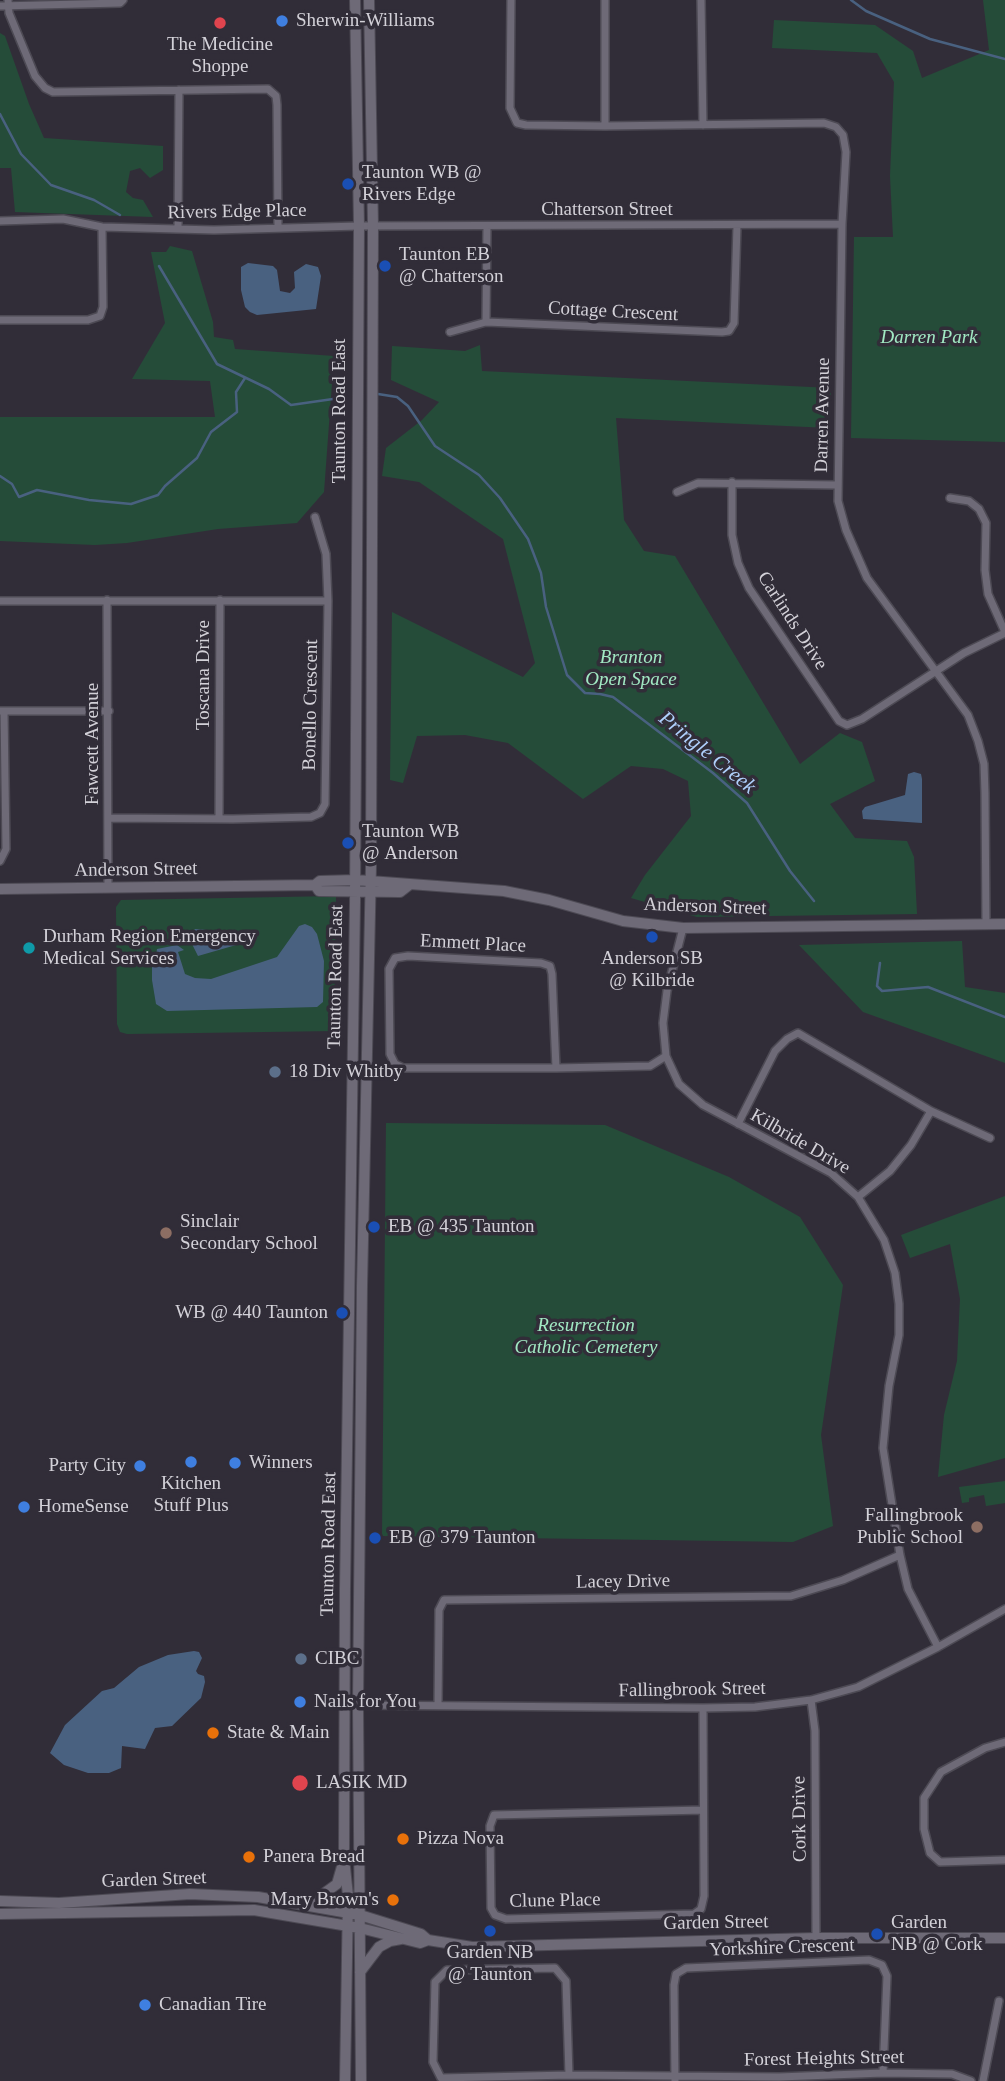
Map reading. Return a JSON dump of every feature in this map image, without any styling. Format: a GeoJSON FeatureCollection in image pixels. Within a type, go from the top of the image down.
{"type":"FeatureCollection","features":[{"type":"Feature","properties":{"kind":"main road","name":"Taunton Road East"},"geometry":{"type":"LineString","coordinates":[[345,2081],[348,1912],[344,1858],[355,891],[359,226],[355,0]]}},
{"type":"Feature","properties":{"kind":"main road","name":"Taunton Road East"},"geometry":{"type":"LineString","coordinates":[[361,2081],[358,1705],[362,1286],[370,886],[373,226],[369,0]]}},
{"type":"Feature","properties":{"kind":"main road"},"geometry":{"type":"LineString","coordinates":[[357,543],[371,542]]}},
{"type":"Feature","properties":{"kind":"main road"},"geometry":{"type":"LineString","coordinates":[[356,612],[371,612]]}},
{"type":"Feature","properties":{"kind":"main road","name":"Anderson Street"},"geometry":{"type":"LineString","coordinates":[[0,889],[315,885],[320,881],[355,880],[400,892],[409,885],[504,891],[549,900],[623,921],[683,928],[1005,925]]}},
{"type":"Feature","properties":{"kind":"main road","name":"Anderson Street"},"geometry":{"type":"LineString","coordinates":[[315,885],[318,891],[355,891],[370,886]]}},
{"type":"Feature","properties":{"kind":"main road"},"geometry":{"type":"LineString","coordinates":[[294,1902],[312,1902],[337,1884],[344,1858]]}},
{"type":"Feature","properties":{"kind":"main road","name":"Garden Street"},"geometry":{"type":"LineString","coordinates":[[0,1901],[59,1903],[190,1894],[258,1897],[360,1915],[421,1934],[428,1940]]}},
{"type":"Feature","properties":{"kind":"main road","name":"Garden Street"},"geometry":{"type":"LineString","coordinates":[[0,1914],[254,1910],[360,1928],[420,1943],[428,1940],[472,1947],[816,1938],[1005,1938]]}},
{"type":"Feature","properties":{"kind":"main road"},"geometry":{"type":"LineString","coordinates":[[360,1972],[379,1947],[390,1941],[405,1939]]}},
{"type":"Feature","properties":{"kind":"street"},"geometry":{"type":"LineString","coordinates":[[0,6],[122,0]]}},
{"type":"Feature","properties":{"kind":"street"},"geometry":{"type":"LineString","coordinates":[[511,0],[510,108],[517,123],[605,126],[702,125],[701,0]]}},
{"type":"Feature","properties":{"kind":"street"},"geometry":{"type":"LineString","coordinates":[[605,0],[605,126]]}},
{"type":"Feature","properties":{"kind":"street"},"geometry":{"type":"LineString","coordinates":[[9,4],[36,76],[45,88],[53,92],[268,89],[276,96],[278,228]]}},
{"type":"Feature","properties":{"kind":"street"},"geometry":{"type":"LineString","coordinates":[[178,229],[179,90]]}},
{"type":"Feature","properties":{"kind":"street","name":"Darren Avenue"},"geometry":{"type":"LineString","coordinates":[[702,125],[824,123],[836,127],[843,135],[846,152],[842,224],[838,501],[846,530],[867,578],[968,715],[978,741],[984,764],[986,925]]}},
{"type":"Feature","properties":{"kind":"street","name":"Rivers Edge Place"},"geometry":{"type":"LineString","coordinates":[[0,221],[63,219],[102,227],[178,229],[373,226]]}},
{"type":"Feature","properties":{"kind":"street","name":"Chatterson Street"},"geometry":{"type":"LineString","coordinates":[[373,226],[842,224]]}},
{"type":"Feature","properties":{"kind":"street"},"geometry":{"type":"LineString","coordinates":[[450,332],[486,322],[487,226]]}},
{"type":"Feature","properties":{"kind":"street","name":"Cottage Crescent"},"geometry":{"type":"LineString","coordinates":[[486,322],[729,331],[734,323],[737,226]]}},
{"type":"Feature","properties":{"kind":"street"},"geometry":{"type":"LineString","coordinates":[[0,320],[88,320],[100,316],[103,307],[102,227]]}},
{"type":"Feature","properties":{"kind":"street","name":"Carlinds Drive"},"geometry":{"type":"LineString","coordinates":[[732,482],[732,535],[738,563],[749,588],[839,721],[847,724],[862,719],[937,671]]}},
{"type":"Feature","properties":{"kind":"street"},"geometry":{"type":"LineString","coordinates":[[677,492],[698,483],[837,485]]}},
{"type":"Feature","properties":{"kind":"street"},"geometry":{"type":"LineString","coordinates":[[937,671],[964,653],[1005,633],[988,594],[985,570],[986,523],[979,509],[969,501],[950,498]]}},
{"type":"Feature","properties":{"kind":"street","name":"Bonello Crescent"},"geometry":{"type":"LineString","coordinates":[[219,819],[312,817],[320,813],[326,804],[328,601],[326,554],[315,517]]}},
{"type":"Feature","properties":{"kind":"street","name":"Fawcett Avenue"},"geometry":{"type":"LineString","coordinates":[[107,600],[108,888]]}},
{"type":"Feature","properties":{"kind":"street"},"geometry":{"type":"LineString","coordinates":[[220,600],[328,601]]}},
{"type":"Feature","properties":{"kind":"street","name":"Toscana Drive"},"geometry":{"type":"LineString","coordinates":[[0,601],[220,600],[219,819]]}},
{"type":"Feature","properties":{"kind":"street"},"geometry":{"type":"LineString","coordinates":[[0,861],[6,849],[2,711],[109,711]]}},
{"type":"Feature","properties":{"kind":"street"},"geometry":{"type":"LineString","coordinates":[[109,818],[219,819]]}},
{"type":"Feature","properties":{"kind":"street","name":"Kilbride Drive"},"geometry":{"type":"LineString","coordinates":[[683,928],[667,991],[663,1023],[666,1056],[679,1084],[703,1105],[831,1173],[858,1197],[884,1240],[895,1273],[899,1335],[889,1387],[883,1448],[908,1589],[938,1647]]}},
{"type":"Feature","properties":{"kind":"street","name":"Emmett Place"},"geometry":{"type":"LineString","coordinates":[[556,1068],[550,966],[514,961],[408,956],[395,958],[389,969],[390,1054],[395,1064],[403,1068],[556,1068],[650,1066],[666,1056]]}},
{"type":"Feature","properties":{"kind":"street"},"geometry":{"type":"LineString","coordinates":[[738,1124],[775,1051],[798,1033],[931,1111],[990,1138]]}},
{"type":"Feature","properties":{"kind":"street"},"geometry":{"type":"LineString","coordinates":[[858,1197],[890,1171],[911,1145],[931,1111]]}},
{"type":"Feature","properties":{"kind":"street","name":"Lacey Drive"},"geometry":{"type":"LineString","coordinates":[[439,1705],[439,1610],[444,1600],[791,1597],[843,1580],[900,1555]]}},
{"type":"Feature","properties":{"kind":"street","name":"Fallingbrook Street"},"geometry":{"type":"LineString","coordinates":[[358,1705],[704,1708],[755,1707],[811,1700],[858,1687],[938,1647],[1005,1609]]}},
{"type":"Feature","properties":{"kind":"street","name":"Cork Drive"},"geometry":{"type":"LineString","coordinates":[[811,1700],[815,1731],[816,1938]]}},
{"type":"Feature","properties":{"kind":"street","name":"Clune Place"},"geometry":{"type":"LineString","coordinates":[[703,1810],[494,1815],[490,1826],[492,1911],[506,1919],[694,1914],[701,1909],[704,1896],[704,1708]]}},
{"type":"Feature","properties":{"kind":"street"},"geometry":{"type":"LineString","coordinates":[[1005,1742],[985,1748],[942,1772],[925,1798],[924,1819],[930,1853],[940,1861],[1005,1860]]}},
{"type":"Feature","properties":{"kind":"street","name":"Yorkshire Crescent"},"geometry":{"type":"LineString","coordinates":[[675,2078],[676,1974],[686,1968],[869,1960],[882,1965],[887,1976],[883,2073]]}},
{"type":"Feature","properties":{"kind":"street","name":"Forest Heights Street"},"geometry":{"type":"LineString","coordinates":[[569,2076],[566,1981],[555,1968],[447,1970],[435,1982],[433,2062],[441,2078],[569,2076],[780,2079],[883,2073],[952,2074],[971,2081]]}},
{"type":"Feature","properties":{"kind":"street"},"geometry":{"type":"LineString","coordinates":[[983,2081],[999,2001]]}},
{"type":"Feature","properties":{"kind":"green space","name":"Darren Park"},"geometry":{"type":"Polygon","coordinates":[[[983,0],[1005,0],[1005,442],[851,438],[854,237],[893,237],[890,176],[894,82],[877,53],[772,48],[774,20],[875,25],[913,51],[922,78],[989,50],[983,0]]]}},
{"type":"Feature","properties":{"kind":"green space"},"geometry":{"type":"Polygon","coordinates":[[[0,33],[5,36],[44,138],[163,146],[163,170],[150,178],[140,168],[130,171],[126,192],[133,198],[143,200],[153,217],[15,212],[11,168],[0,168],[0,33]]]}},
{"type":"Feature","properties":{"kind":"green space"},"geometry":{"type":"Polygon","coordinates":[[[170,246],[192,251],[213,322],[214,337],[233,340],[235,349],[334,356],[324,492],[297,523],[218,529],[127,543],[95,545],[0,541],[0,417],[215,417],[210,381],[132,379],[165,323],[151,252],[166,252],[170,246]]]}},
{"type":"Feature","properties":{"kind":"green space","name":"Branton Open Space"},"geometry":{"type":"Polygon","coordinates":[[[480,345],[482,371],[831,388],[829,428],[616,418],[624,520],[644,551],[675,556],[800,764],[840,733],[862,742],[875,781],[830,804],[855,838],[907,841],[914,857],[917,914],[697,917],[631,898],[645,875],[691,816],[688,781],[663,769],[631,766],[583,799],[508,743],[465,735],[417,736],[403,783],[390,780],[392,612],[523,677],[535,663],[503,539],[419,482],[382,476],[386,448],[422,420],[439,402],[391,380],[392,346],[465,351],[480,345]]]}},
{"type":"Feature","properties":{"kind":"green space"},"geometry":{"type":"Polygon","coordinates":[[[336,896],[334,1031],[120,1032],[117,1024],[116,907],[121,900],[336,896]]]}},
{"type":"Feature","properties":{"kind":"green space"},"geometry":{"type":"Polygon","coordinates":[[[962,941],[965,987],[1005,993],[1005,1063],[863,1012],[799,945],[962,941]]]}},
{"type":"Feature","properties":{"kind":"green space","name":"Resurrection Catholic Cemetery"},"geometry":{"type":"Polygon","coordinates":[[[386,1123],[605,1125],[729,1177],[800,1217],[843,1285],[821,1435],[833,1526],[793,1542],[382,1536],[386,1123]]]}},
{"type":"Feature","properties":{"kind":"green space"},"geometry":{"type":"Polygon","coordinates":[[[1005,1196],[1005,1458],[938,1477],[944,1415],[957,1361],[960,1299],[950,1244],[910,1258],[901,1235],[1005,1196]]]}},
{"type":"Feature","properties":{"kind":"green space"},"geometry":{"type":"Polygon","coordinates":[[[1005,1481],[1005,1503],[986,1506],[984,1495],[969,1498],[969,1502],[962,1503],[959,1487],[1005,1481]]]}},
{"type":"Feature","properties":{"kind":"water"},"geometry":{"type":"Polygon","coordinates":[[[248,263],[273,266],[277,270],[280,291],[290,293],[295,288],[294,272],[306,264],[318,267],[321,276],[316,309],[257,315],[250,312],[245,307],[241,290],[241,267],[248,263]]]}},
{"type":"Feature","properties":{"kind":"water"},"geometry":{"type":"Polygon","coordinates":[[[908,774],[921,774],[922,779],[922,823],[863,819],[862,811],[865,807],[905,795],[908,774]]]}},
{"type":"Feature","properties":{"kind":"water"},"geometry":{"type":"Polygon","coordinates":[[[305,924],[312,927],[317,934],[324,961],[323,1002],[317,1007],[167,1011],[156,1004],[152,965],[155,964],[157,949],[177,945],[184,950],[178,952],[185,974],[211,979],[277,957],[299,926],[305,924]]]}},
{"type":"Feature","properties":{"kind":"water"},"geometry":{"type":"Polygon","coordinates":[[[195,929],[231,932],[247,937],[250,941],[198,956],[192,944],[191,934],[195,929]]]}},
{"type":"Feature","properties":{"kind":"water"},"geometry":{"type":"Polygon","coordinates":[[[199,1652],[202,1658],[196,1671],[204,1676],[201,1698],[172,1726],[155,1728],[145,1749],[122,1746],[121,1768],[109,1773],[88,1773],[64,1765],[50,1753],[65,1725],[102,1691],[114,1688],[139,1667],[168,1655],[199,1652]]]}},
{"type":"Feature","properties":{"kind":"waterway"},"geometry":{"type":"LineString","coordinates":[[851,0],[866,11],[930,39],[1005,59]]}},
{"type":"Feature","properties":{"kind":"waterway"},"geometry":{"type":"LineString","coordinates":[[0,114],[21,154],[51,185],[94,200],[120,215]]}},
{"type":"Feature","properties":{"kind":"waterway"},"geometry":{"type":"LineString","coordinates":[[159,266],[217,364],[269,389],[291,405],[340,398]]}},
{"type":"Feature","properties":{"kind":"waterway","name":"Pringle Creek"},"geometry":{"type":"LineString","coordinates":[[0,476],[12,484],[19,497],[37,490],[89,500],[131,504],[158,495],[197,458],[211,432],[237,412],[236,392],[245,378]]}},
{"type":"Feature","properties":{"kind":"waterway","name":"Pringle Creek"},"geometry":{"type":"LineString","coordinates":[[378,394],[397,397],[408,406],[435,446],[479,475],[500,498],[528,539],[541,573],[546,607],[567,675],[585,693],[613,697],[713,773],[747,803],[790,871],[814,901]]}},
{"type":"Feature","properties":{"kind":"waterway","name":"Pringle Creek"},"geometry":{"type":"LineString","coordinates":[[880,963],[877,986],[882,991],[928,987],[1005,1017]]}},
{"type":"Feature","properties":{"kind":"place","name":"Sherwin-Williams"},"geometry":{"type":"Point","coordinates":[282,21]}},
{"type":"Feature","properties":{"kind":"place","name":"The Medicine Shoppe"},"geometry":{"type":"Point","coordinates":[220,23]}},
{"type":"Feature","properties":{"kind":"place","name":"Taunton WB @ Rivers Edge"},"geometry":{"type":"Point","coordinates":[348,184]}},
{"type":"Feature","properties":{"kind":"place","name":"Taunton EB @ Chatterson"},"geometry":{"type":"Point","coordinates":[385,266]}},
{"type":"Feature","properties":{"kind":"place","name":"Taunton WB @ Anderson"},"geometry":{"type":"Point","coordinates":[348,843]}},
{"type":"Feature","properties":{"kind":"place","name":"Anderson SB @ Kilbride"},"geometry":{"type":"Point","coordinates":[652,937]}},
{"type":"Feature","properties":{"kind":"place","name":"Durham Region Emergency Medical Services"},"geometry":{"type":"Point","coordinates":[29,948]}},
{"type":"Feature","properties":{"kind":"place","name":"18 Div Whitby"},"geometry":{"type":"Point","coordinates":[275,1072]}},
{"type":"Feature","properties":{"kind":"place","name":"EB @ 435 Taunton"},"geometry":{"type":"Point","coordinates":[374,1227]}},
{"type":"Feature","properties":{"kind":"place","name":"Sinclair Secondary School"},"geometry":{"type":"Point","coordinates":[166,1233]}},
{"type":"Feature","properties":{"kind":"place","name":"WB @ 440 Taunton"},"geometry":{"type":"Point","coordinates":[342,1313]}},
{"type":"Feature","properties":{"kind":"place","name":"Kitchen Stuff Plus"},"geometry":{"type":"Point","coordinates":[191,1462]}},
{"type":"Feature","properties":{"kind":"place","name":"Winners"},"geometry":{"type":"Point","coordinates":[235,1463]}},
{"type":"Feature","properties":{"kind":"place","name":"Party City"},"geometry":{"type":"Point","coordinates":[140,1466]}},
{"type":"Feature","properties":{"kind":"place","name":"HomeSense"},"geometry":{"type":"Point","coordinates":[24,1507]}},
{"type":"Feature","properties":{"kind":"place","name":"Fallingbrook Public School"},"geometry":{"type":"Point","coordinates":[977,1527]}},
{"type":"Feature","properties":{"kind":"place","name":"EB @ 379 Taunton"},"geometry":{"type":"Point","coordinates":[375,1538]}},
{"type":"Feature","properties":{"kind":"place","name":"CIBC"},"geometry":{"type":"Point","coordinates":[301,1659]}},
{"type":"Feature","properties":{"kind":"place","name":"Nails for You"},"geometry":{"type":"Point","coordinates":[300,1702]}},
{"type":"Feature","properties":{"kind":"place","name":"State & Main"},"geometry":{"type":"Point","coordinates":[213,1733]}},
{"type":"Feature","properties":{"kind":"place","name":"LASIK MD"},"geometry":{"type":"Point","coordinates":[300,1783]}},
{"type":"Feature","properties":{"kind":"place","name":"Pizza Nova"},"geometry":{"type":"Point","coordinates":[403,1839]}},
{"type":"Feature","properties":{"kind":"place","name":"Panera Bread"},"geometry":{"type":"Point","coordinates":[249,1857]}},
{"type":"Feature","properties":{"kind":"place","name":"Mary Brown's"},"geometry":{"type":"Point","coordinates":[393,1900]}},
{"type":"Feature","properties":{"kind":"place","name":"Garden NB @ Taunton"},"geometry":{"type":"Point","coordinates":[490,1931]}},
{"type":"Feature","properties":{"kind":"place","name":"Garden NB @ Cork"},"geometry":{"type":"Point","coordinates":[877,1934]}},
{"type":"Feature","properties":{"kind":"place","name":"Canadian Tire"},"geometry":{"type":"Point","coordinates":[145,2005]}}]}
